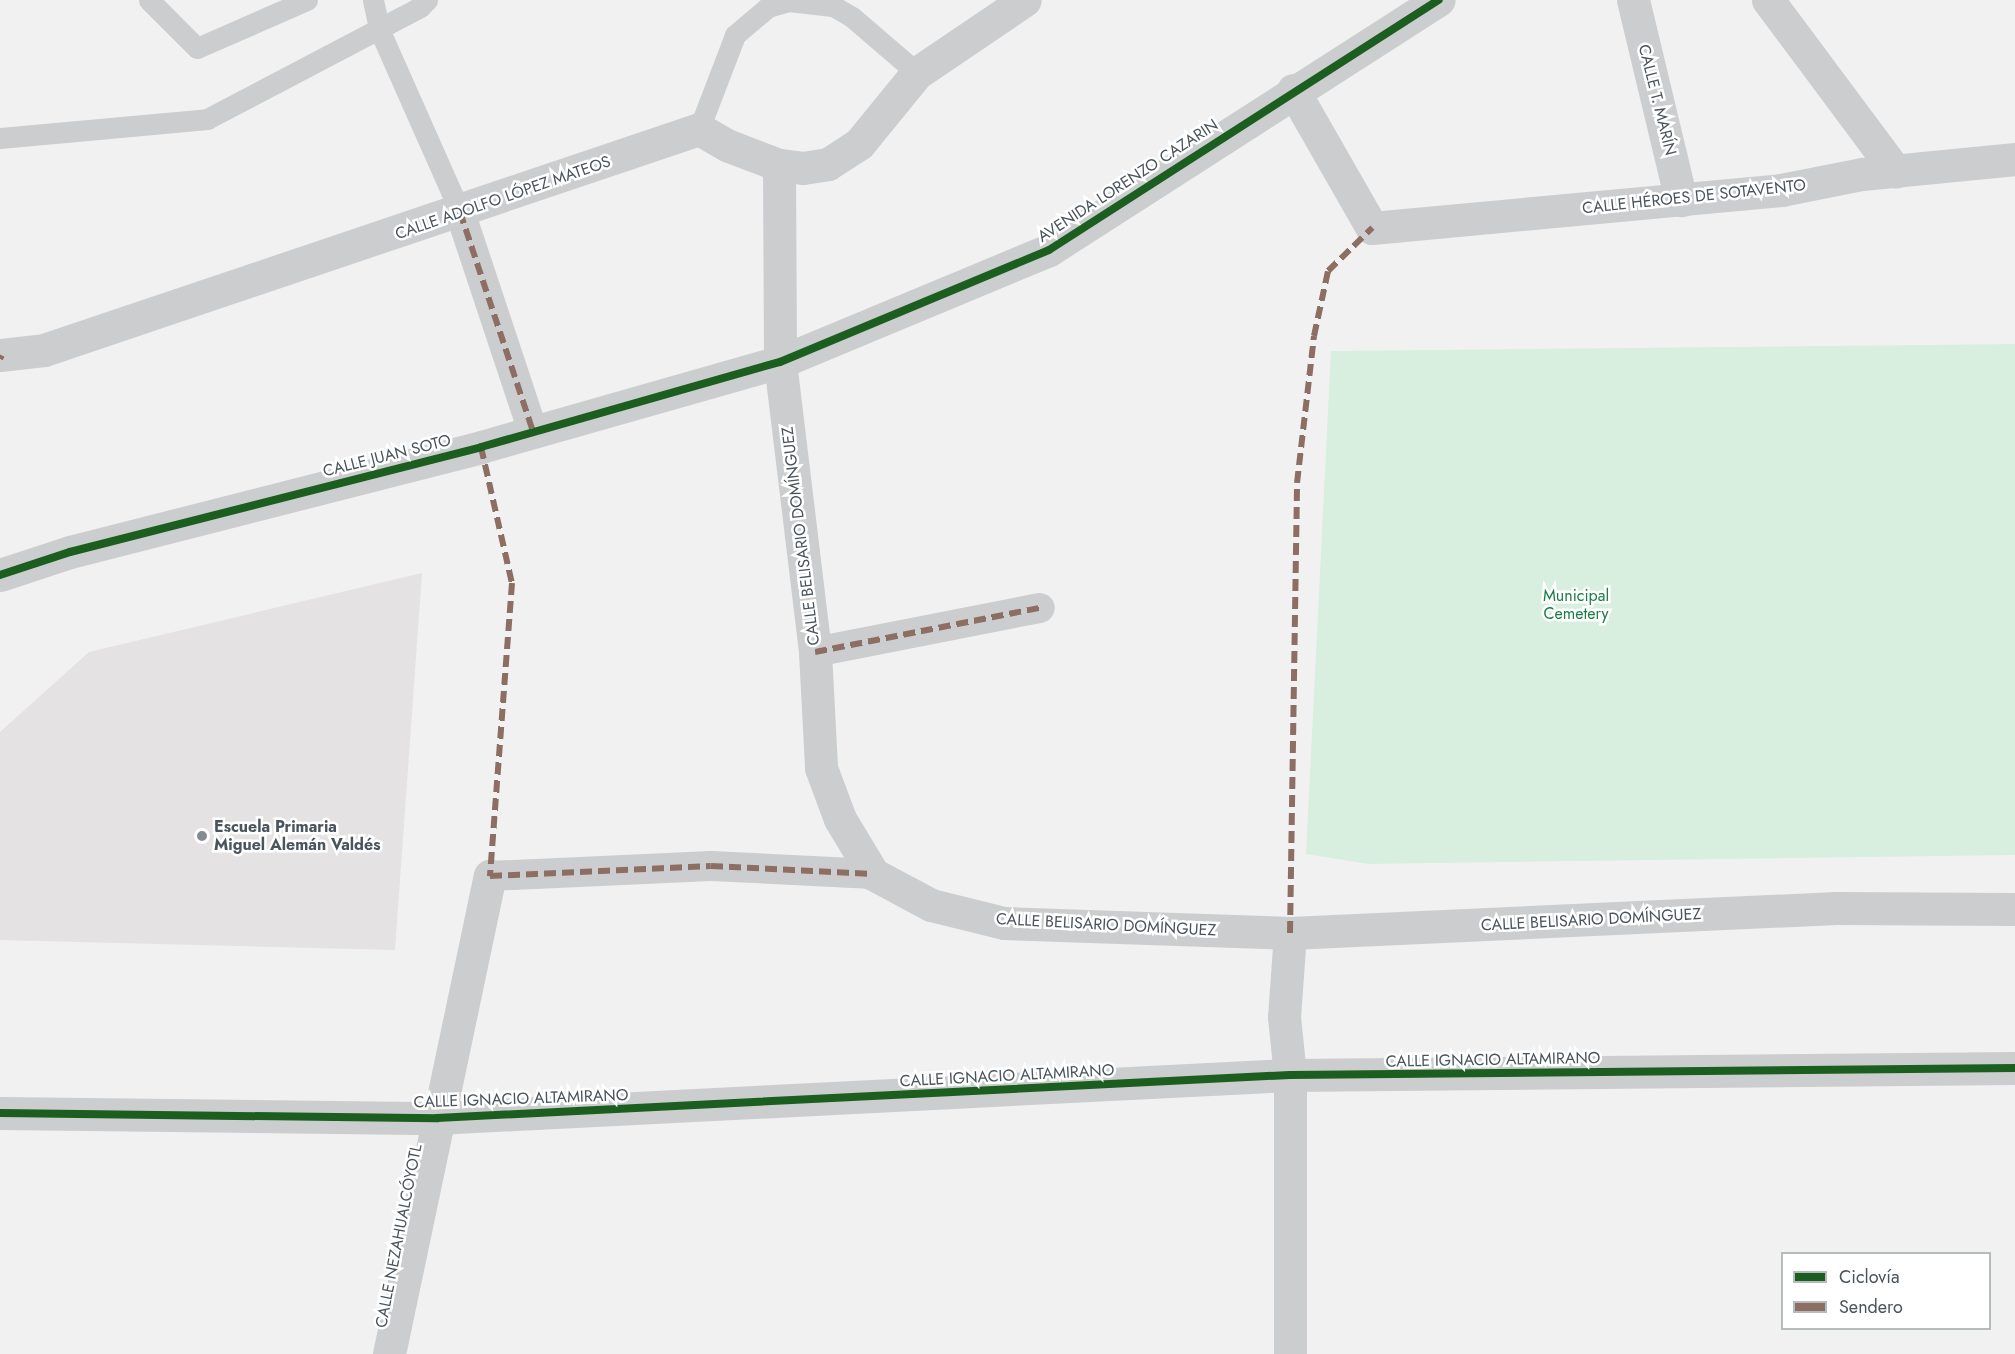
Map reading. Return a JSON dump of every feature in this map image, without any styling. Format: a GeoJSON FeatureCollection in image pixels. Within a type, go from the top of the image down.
{"type":"FeatureCollection","features":[{"type":"Feature","properties":{"kind":"street"},"geometry":{"type":"LineString","coordinates":[[699,129],[729,146],[779,165],[803,168],[828,164],[860,144],[917,73],[1025,0]]}},
{"type":"Feature","properties":{"kind":"street","name":"AVENIDA LORENZO CAZARIN"},"geometry":{"type":"LineString","coordinates":[[780,362],[1049,250],[1293,90],[1438,0]]}},
{"type":"Feature","properties":{"kind":"street","name":"CALLE T. MARÍN"},"geometry":{"type":"LineString","coordinates":[[1633,0],[1681,200]]}},
{"type":"Feature","properties":{"kind":"street"},"geometry":{"type":"LineString","coordinates":[[1768,0],[1896,172]]}},
{"type":"Feature","properties":{"kind":"street","name":"CALLE HÉROES DE SOTAVENTO"},"geometry":{"type":"LineString","coordinates":[[1293,90],[1372,228],[1781,190],[1896,172],[2015,159]]}},
{"type":"Feature","properties":{"kind":"street","name":"CALLE ADOLFO LÓPEZ MATEOS"},"geometry":{"type":"LineString","coordinates":[[1,356],[44,350],[460,212],[699,129]]}},
{"type":"Feature","properties":{"kind":"street","name":"CALLE BELISARIO DOMÍNGUEZ"},"geometry":{"type":"LineString","coordinates":[[779,165],[780,362],[815,652],[821,768],[840,819],[873,873],[931,905],[1004,923],[1290,933],[1836,908],[2015,909]]}},
{"type":"Feature","properties":{"kind":"street"},"geometry":{"type":"LineString","coordinates":[[460,212],[533,432]]}},
{"type":"Feature","properties":{"kind":"street","name":"CALLE JUAN SOTO"},"geometry":{"type":"LineString","coordinates":[[0,575],[70,552],[533,432],[780,362]]}},
{"type":"Feature","properties":{"kind":"street"},"geometry":{"type":"LineString","coordinates":[[815,652],[1040,608]]}},
{"type":"Feature","properties":{"kind":"street"},"geometry":{"type":"LineString","coordinates":[[490,876],[711,866],[873,873]]}},
{"type":"Feature","properties":{"kind":"street","name":"CALLE NEZAHUALCÓYOTL"},"geometry":{"type":"LineString","coordinates":[[389,1354],[436,1118],[490,876]]}},
{"type":"Feature","properties":{"kind":"street"},"geometry":{"type":"LineString","coordinates":[[1290,933],[1284,1017],[1290,1075],[1290,1354]]}},
{"type":"Feature","properties":{"kind":"street","name":"CALLE IGNACIO ALTAMIRANO"},"geometry":{"type":"LineString","coordinates":[[0,1113],[436,1118],[1290,1075],[2015,1068]]}},
{"type":"Feature","properties":{"kind":"lane"},"geometry":{"type":"LineString","coordinates":[[149,0],[197,48],[307,0]]}},
{"type":"Feature","properties":{"kind":"lane"},"geometry":{"type":"LineString","coordinates":[[374,0],[378,29],[460,212]]}},
{"type":"Feature","properties":{"kind":"lane"},"geometry":{"type":"LineString","coordinates":[[0,138],[207,119],[378,29],[427,0]]}},
{"type":"Feature","properties":{"kind":"lane"},"geometry":{"type":"LineString","coordinates":[[699,129],[735,35],[768,7],[789,1],[833,6],[852,16],[917,73]]}},
{"type":"Feature","properties":{"kind":"shaded area","name":"Escuela Primaria Miguel Alemán Valdés"},"geometry":{"type":"Polygon","coordinates":[[[422,573],[395,950],[0,940],[0,732],[89,652],[422,573]]]}},
{"type":"Feature","properties":{"kind":"green space","name":"Municipal Cemetery"},"geometry":{"type":"Polygon","coordinates":[[[2015,344],[2015,855],[1368,864],[1306,854],[1331,351],[2015,344]]]}},
{"type":"Feature","properties":{"kind":"marked path"},"geometry":{"type":"LineString","coordinates":[[460,212],[533,432]]}},
{"type":"Feature","properties":{"kind":"marked path"},"geometry":{"type":"LineString","coordinates":[[1290,933],[1297,483],[1314,336],[1328,271],[1372,228]]}},
{"type":"Feature","properties":{"kind":"marked path"},"geometry":{"type":"LineString","coordinates":[[0,359],[2,355]]}},
{"type":"Feature","properties":{"kind":"marked path"},"geometry":{"type":"LineString","coordinates":[[481,447],[512,583],[490,876],[711,866],[873,874]]}},
{"type":"Feature","properties":{"kind":"marked path"},"geometry":{"type":"LineString","coordinates":[[815,652],[1040,608]]}},
{"type":"Feature","properties":{"kind":"cycle path"},"geometry":{"type":"LineString","coordinates":[[0,575],[70,552],[481,447],[780,362],[1049,250],[1439,0]]}},
{"type":"Feature","properties":{"kind":"cycle path"},"geometry":{"type":"LineString","coordinates":[[0,1113],[437,1118],[1290,1075],[2015,1068]]}},
{"type":"Feature","properties":{"kind":"place","name":"Escuela Primaria Miguel Alemán Valdés"},"geometry":{"type":"Point","coordinates":[202,836]}}]}
